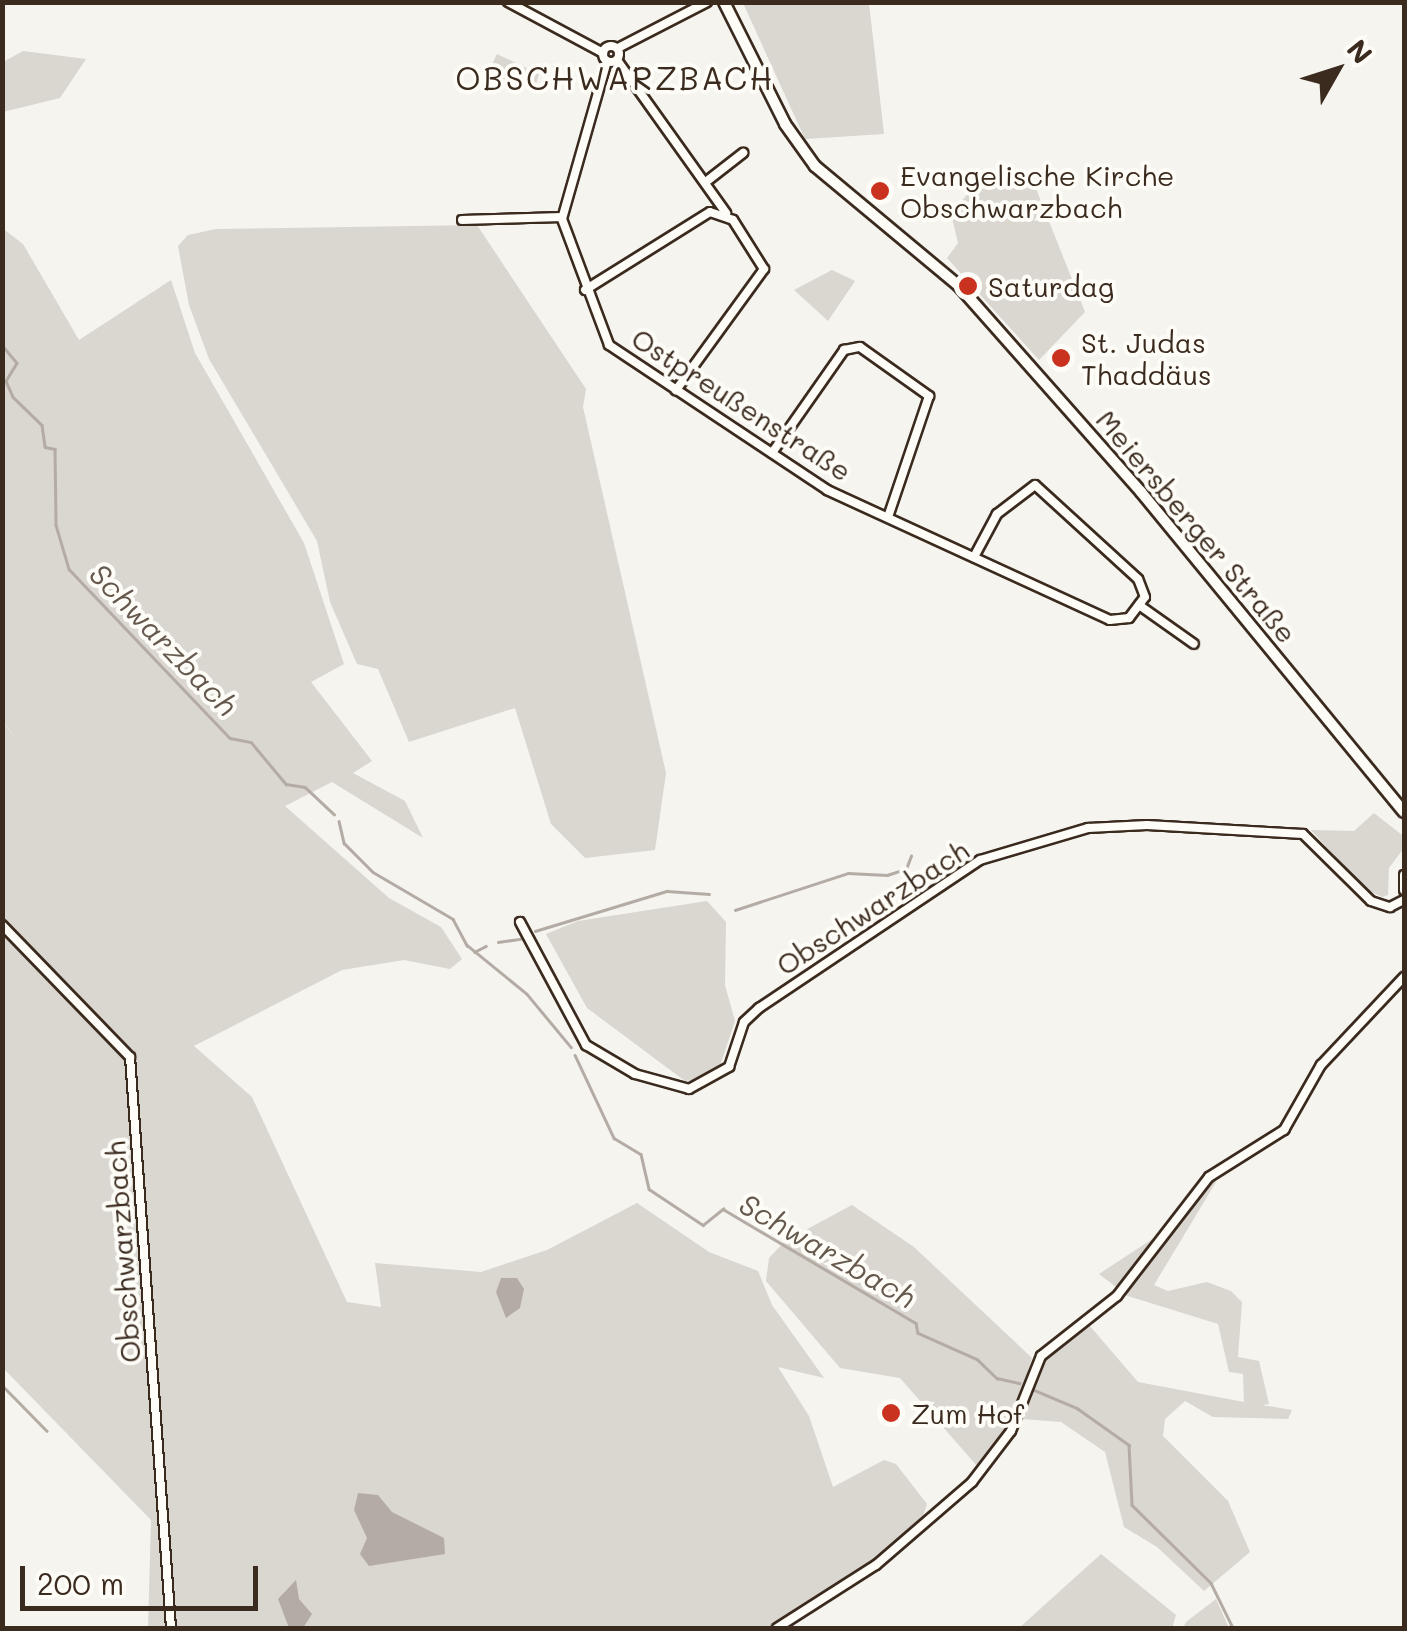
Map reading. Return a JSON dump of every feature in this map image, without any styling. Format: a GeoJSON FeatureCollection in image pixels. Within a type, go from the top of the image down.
{"type":"FeatureCollection","features":[{"type":"Feature","properties":{"kind":"main road","name":"Meiersberger Straße"},"geometry":{"type":"LineString","coordinates":[[724,2],[785,124],[815,166],[958,286],[1166,521],[1404,812]]}},
{"type":"Feature","properties":{"kind":"street"},"geometry":{"type":"LineString","coordinates":[[609,58],[618,48],[707,2]]}},
{"type":"Feature","properties":{"kind":"street"},"geometry":{"type":"LineString","coordinates":[[514,4],[609,58],[707,181],[764,269],[676,390]]}},
{"type":"Feature","properties":{"kind":"street"},"geometry":{"type":"LineString","coordinates":[[462,220],[562,217],[609,58],[608,46],[618,48]]}},
{"type":"Feature","properties":{"kind":"street"},"geometry":{"type":"LineString","coordinates":[[707,181],[743,153]]}},
{"type":"Feature","properties":{"kind":"street"},"geometry":{"type":"LineString","coordinates":[[585,290],[710,212],[726,213]]}},
{"type":"Feature","properties":{"kind":"street","name":"Ostpreußenstraße"},"geometry":{"type":"LineString","coordinates":[[562,217],[585,290],[609,345],[827,490],[1110,620],[1129,618],[1139,605]]}},
{"type":"Feature","properties":{"kind":"street"},"geometry":{"type":"LineString","coordinates":[[772,453],[844,350],[860,347],[929,396],[888,517]]}},
{"type":"Feature","properties":{"kind":"street"},"geometry":{"type":"LineString","coordinates":[[974,557],[997,514],[1035,485],[1138,578],[1145,596],[1139,605],[1194,644]]}},
{"type":"Feature","properties":{"kind":"street","name":"Obschwarzbach"},"geometry":{"type":"LineString","coordinates":[[520,922],[586,1045],[634,1074],[689,1089],[729,1067],[744,1022],[759,1008],[980,860],[1088,828],[1146,824],[1303,834],[1371,901],[1390,907],[1404,900]]}},
{"type":"Feature","properties":{"kind":"street"},"geometry":{"type":"LineString","coordinates":[[1404,875],[1404,890]]}},
{"type":"Feature","properties":{"kind":"street","name":"Obschwarzbach"},"geometry":{"type":"LineString","coordinates":[[2,924],[130,1057],[172,1628]]}},
{"type":"Feature","properties":{"kind":"street"},"geometry":{"type":"LineString","coordinates":[[777,1628],[876,1565],[972,1482],[1011,1431],[1041,1356],[1118,1296],[1209,1177],[1284,1130],[1321,1065],[1404,977]]}},
{"type":"Feature","properties":{"kind":"shaded area"},"geometry":{"type":"Polygon","coordinates":[[[743,3],[869,3],[884,134],[805,139],[743,3]]]}},
{"type":"Feature","properties":{"kind":"shaded area"},"geometry":{"type":"Polygon","coordinates":[[[23,51],[86,59],[60,98],[3,112],[3,62],[23,51]]]}},
{"type":"Feature","properties":{"kind":"shaded area"},"geometry":{"type":"Polygon","coordinates":[[[497,54],[539,74],[535,87],[487,75],[497,54]]]}},
{"type":"Feature","properties":{"kind":"shaded area"},"geometry":{"type":"Polygon","coordinates":[[[1033,181],[1085,312],[1039,360],[947,258],[958,243],[951,214],[976,184],[1033,181]]]}},
{"type":"Feature","properties":{"kind":"shaded area"},"geometry":{"type":"Polygon","coordinates":[[[477,225],[586,389],[583,407],[666,773],[655,850],[585,858],[551,824],[515,708],[409,742],[378,669],[357,664],[330,602],[317,541],[209,359],[189,305],[178,246],[188,235],[216,229],[477,225]]]}},
{"type":"Feature","properties":{"kind":"shaded area"},"geometry":{"type":"Polygon","coordinates":[[[2,228],[23,244],[79,340],[171,280],[195,353],[304,543],[344,664],[311,682],[372,761],[353,773],[405,801],[423,838],[332,782],[285,806],[389,898],[441,927],[462,959],[450,969],[404,960],[342,970],[194,1046],[252,1097],[347,1302],[381,1307],[375,1263],[481,1272],[547,1250],[637,1203],[709,1252],[758,1271],[772,1305],[824,1378],[778,1367],[809,1416],[833,1487],[884,1460],[896,1464],[927,1504],[922,1519],[873,1564],[771,1628],[148,1628],[151,1520],[3,1368],[3,723],[19,741],[2,721],[2,228]]]}},
{"type":"Feature","properties":{"kind":"shaded area"},"geometry":{"type":"Polygon","coordinates":[[[832,270],[855,281],[828,321],[794,290],[832,270]]]}},
{"type":"Feature","properties":{"kind":"shaded area"},"geometry":{"type":"Polygon","coordinates":[[[1374,813],[1402,835],[1403,849],[1389,868],[1388,895],[1382,897],[1364,888],[1311,830],[1354,831],[1374,813]]]}},
{"type":"Feature","properties":{"kind":"shaded area"},"geometry":{"type":"Polygon","coordinates":[[[707,901],[726,922],[725,985],[735,1021],[720,1066],[704,1079],[685,1081],[587,1008],[546,934],[578,921],[707,901]]]}},
{"type":"Feature","properties":{"kind":"shaded area"},"geometry":{"type":"Polygon","coordinates":[[[1206,1170],[1216,1182],[1154,1285],[1168,1291],[1207,1282],[1231,1291],[1242,1302],[1238,1357],[1259,1361],[1269,1404],[1262,1405],[1292,1410],[1288,1419],[1213,1417],[1185,1401],[1165,1419],[1163,1436],[1228,1501],[1250,1552],[1204,1591],[1157,1547],[1124,1527],[1105,1452],[1061,1422],[1022,1419],[1045,1359],[1089,1325],[1138,1382],[1244,1402],[1243,1374],[1229,1372],[1218,1324],[1128,1296],[1099,1274],[1160,1234],[1206,1170]]]}},
{"type":"Feature","properties":{"kind":"shaded area"},"geometry":{"type":"Polygon","coordinates":[[[852,1205],[914,1247],[1032,1358],[1009,1428],[978,1467],[900,1378],[840,1368],[766,1281],[769,1258],[785,1241],[852,1205]]]}},
{"type":"Feature","properties":{"kind":"shaded area"},"geometry":{"type":"Polygon","coordinates":[[[501,1278],[517,1278],[524,1289],[520,1308],[506,1318],[496,1292],[501,1278]]]}},
{"type":"Feature","properties":{"kind":"shaded area"},"geometry":{"type":"Polygon","coordinates":[[[358,1493],[378,1495],[392,1512],[444,1538],[445,1554],[369,1566],[360,1554],[367,1538],[354,1510],[358,1493]]]}},
{"type":"Feature","properties":{"kind":"shaded area"},"geometry":{"type":"Polygon","coordinates":[[[1101,1554],[1176,1615],[1172,1628],[1019,1628],[1101,1554]]]}},
{"type":"Feature","properties":{"kind":"shaded area"},"geometry":{"type":"Polygon","coordinates":[[[296,1580],[299,1599],[312,1614],[303,1628],[289,1628],[278,1599],[296,1580]]]}},
{"type":"Feature","properties":{"kind":"shaded area"},"geometry":{"type":"Polygon","coordinates":[[[1216,1599],[1229,1628],[1183,1628],[1186,1622],[1216,1599]]]}},
{"type":"Feature","properties":{"kind":"waterway","name":"Schwarzbach"},"geometry":{"type":"LineString","coordinates":[[2,345],[17,363],[6,381],[13,397],[42,425],[45,447],[55,449],[56,525],[69,569],[230,738],[251,742],[286,784],[305,787],[334,814]]}},
{"type":"Feature","properties":{"kind":"waterway","name":"Schwarzbach"},"geometry":{"type":"LineString","coordinates":[[339,821],[344,843],[373,872],[453,919],[467,945],[527,994],[571,1047]]}},
{"type":"Feature","properties":{"kind":"waterway"},"geometry":{"type":"LineString","coordinates":[[735,910],[848,873],[887,875],[906,869],[911,856]]}},
{"type":"Feature","properties":{"kind":"waterway"},"geometry":{"type":"LineString","coordinates":[[535,931],[667,891],[709,894]]}},
{"type":"Feature","properties":{"kind":"waterway"},"geometry":{"type":"LineString","coordinates":[[498,942],[520,939]]}},
{"type":"Feature","properties":{"kind":"waterway"},"geometry":{"type":"LineString","coordinates":[[474,952],[486,946]]}},
{"type":"Feature","properties":{"kind":"waterway","name":"Schwarzbach"},"geometry":{"type":"LineString","coordinates":[[575,1055],[614,1138],[641,1154],[649,1189],[703,1225],[723,1209],[916,1323],[918,1333],[977,1359],[997,1378],[1019,1383]]}},
{"type":"Feature","properties":{"kind":"waterway"},"geometry":{"type":"LineString","coordinates":[[2,1385],[47,1431]]}},
{"type":"Feature","properties":{"kind":"waterway","name":"Schwarzbach"},"geometry":{"type":"LineString","coordinates":[[1034,1390],[1077,1408],[1129,1445],[1132,1505],[1211,1583],[1233,1628]]}},
{"type":"Feature","properties":{"kind":"place","name":"Evangelische Kirche Obschwarzbach"},"geometry":{"type":"Point","coordinates":[880,191]}},
{"type":"Feature","properties":{"kind":"place","name":"Saturdag"},"geometry":{"type":"Point","coordinates":[968,286]}},
{"type":"Feature","properties":{"kind":"place","name":"St. Judas Thaddäus"},"geometry":{"type":"Point","coordinates":[1061,358]}},
{"type":"Feature","properties":{"kind":"place","name":"Zum Hof"},"geometry":{"type":"Point","coordinates":[891,1413]}},
{"type":"Feature","properties":{"kind":"district","name":"OBSCHWARZBACH"},"geometry":{"type":"Point","coordinates":[615,77]}}]}
